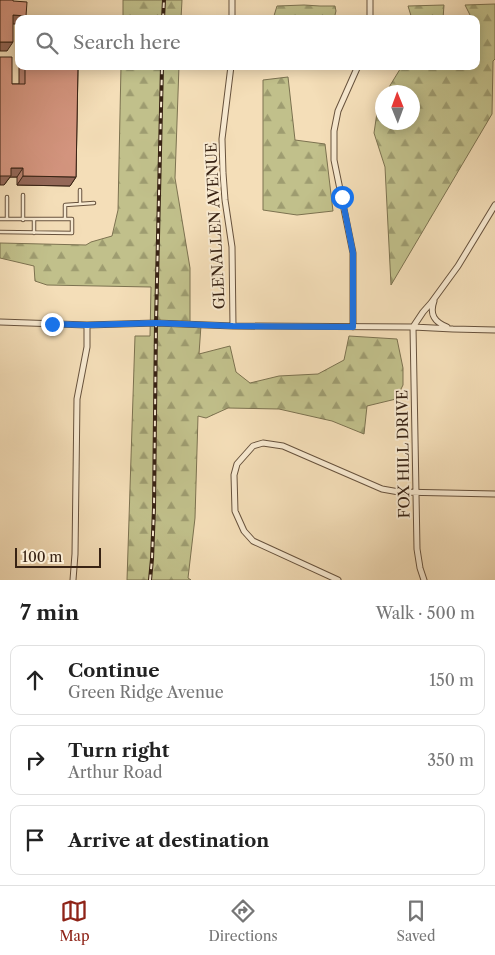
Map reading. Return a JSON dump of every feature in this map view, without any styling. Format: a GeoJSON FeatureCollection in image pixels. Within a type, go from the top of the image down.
{"type":"FeatureCollection","features":[{"type":"Feature","properties":{"kind":"street"},"geometry":{"type":"LineString","coordinates":[[232,15],[232,0],[236,0]]}},
{"type":"Feature","properties":{"kind":"street"},"geometry":{"type":"LineString","coordinates":[[370,0],[370,15]]}},
{"type":"Feature","properties":{"kind":"street","name":"GLENALLEN AVENUE"},"geometry":{"type":"LineString","coordinates":[[231,70],[222,139],[224,182],[232,247],[233,326]]}},
{"type":"Feature","properties":{"kind":"street"},"geometry":{"type":"LineString","coordinates":[[353,327],[353,253],[334,160],[334,131],[338,110],[356,70]]}},
{"type":"Feature","properties":{"kind":"street"},"geometry":{"type":"LineString","coordinates":[[413,327],[458,266],[495,205]]}},
{"type":"Feature","properties":{"kind":"street"},"geometry":{"type":"LineString","coordinates":[[435,297],[432,307],[436,321],[452,329]]}},
{"type":"Feature","properties":{"kind":"street"},"geometry":{"type":"LineString","coordinates":[[0,322],[87,325],[156,323],[233,326],[413,327],[495,330]]}},
{"type":"Feature","properties":{"kind":"street"},"geometry":{"type":"LineString","coordinates":[[73,580],[77,399],[87,347],[87,325]]}},
{"type":"Feature","properties":{"kind":"street","name":"FOX HILL DRIVE"},"geometry":{"type":"LineString","coordinates":[[413,327],[417,549],[424,580]]}},
{"type":"Feature","properties":{"kind":"street"},"geometry":{"type":"LineString","coordinates":[[338,580],[253,541],[244,531],[234,512],[234,475],[237,464],[253,446],[263,443],[283,446],[382,490],[416,493],[495,494]]}},
{"type":"Feature","properties":{"kind":"lane"},"geometry":{"type":"LineString","coordinates":[[80,190],[80,204]]}},
{"type":"Feature","properties":{"kind":"lane"},"geometry":{"type":"LineString","coordinates":[[23,195],[23,220]]}},
{"type":"Feature","properties":{"kind":"lane"},"geometry":{"type":"LineString","coordinates":[[7,196],[7,219]]}},
{"type":"Feature","properties":{"kind":"lane"},"geometry":{"type":"LineString","coordinates":[[65,219],[65,204],[94,203]]}},
{"type":"Feature","properties":{"kind":"lane"},"geometry":{"type":"LineString","coordinates":[[0,219],[72,219],[72,233],[0,232]]}},
{"type":"Feature","properties":{"kind":"lane"},"geometry":{"type":"LineString","coordinates":[[34,219],[34,233]]}},
{"type":"Feature","properties":{"kind":"green space"},"geometry":{"type":"Polygon","coordinates":[[[123,0],[182,0],[181,15],[123,15],[123,0]]]}},
{"type":"Feature","properties":{"kind":"green space"},"geometry":{"type":"Polygon","coordinates":[[[495,4],[492,114],[391,285],[385,167],[374,133],[375,126],[375,130],[420,130],[420,85],[390,85],[400,70],[480,70],[480,15],[470,15],[465,5],[495,4]]]}},
{"type":"Feature","properties":{"kind":"green space"},"geometry":{"type":"Polygon","coordinates":[[[444,5],[443,15],[411,15],[408,6],[444,5]]]}},
{"type":"Feature","properties":{"kind":"green space"},"geometry":{"type":"Polygon","coordinates":[[[277,6],[335,6],[336,11],[335,15],[274,15],[277,6]]]}},
{"type":"Feature","properties":{"kind":"green space"},"geometry":{"type":"Polygon","coordinates":[[[121,70],[179,70],[175,178],[190,268],[190,324],[201,325],[199,354],[230,346],[236,372],[250,383],[279,376],[318,374],[344,360],[349,336],[397,339],[403,368],[403,385],[396,399],[367,406],[364,434],[332,421],[279,409],[228,408],[206,418],[198,416],[195,518],[188,578],[191,580],[127,580],[135,336],[150,336],[151,287],[47,285],[35,281],[34,266],[0,258],[0,243],[86,245],[112,236],[118,210],[121,70]]]}},
{"type":"Feature","properties":{"kind":"green space"},"geometry":{"type":"Polygon","coordinates":[[[288,77],[295,140],[325,144],[333,211],[297,215],[263,210],[263,80],[288,77]]]}},
{"type":"Feature","properties":{"kind":"building"},"geometry":{"type":"Polygon","coordinates":[[[0,0],[27,2],[26,15],[13,15],[13,42],[0,42],[0,0]]]}},
{"type":"Feature","properties":{"kind":"building"},"geometry":{"type":"Polygon","coordinates":[[[0,57],[12,57],[12,84],[25,84],[25,70],[78,70],[76,177],[23,176],[23,168],[11,168],[11,176],[0,176],[0,57]]]}},
{"type":"Feature","properties":{"kind":"railway"},"geometry":{"type":"LineString","coordinates":[[163,15],[164,0]]}},
{"type":"Feature","properties":{"kind":"railway"},"geometry":{"type":"LineString","coordinates":[[150,580],[154,508],[162,70]]}},
{"type":"Feature","properties":{"kind":"route"},"geometry":{"type":"LineString","coordinates":[[52,324],[156,323],[353,327],[353,253],[342,197]]}}]}
